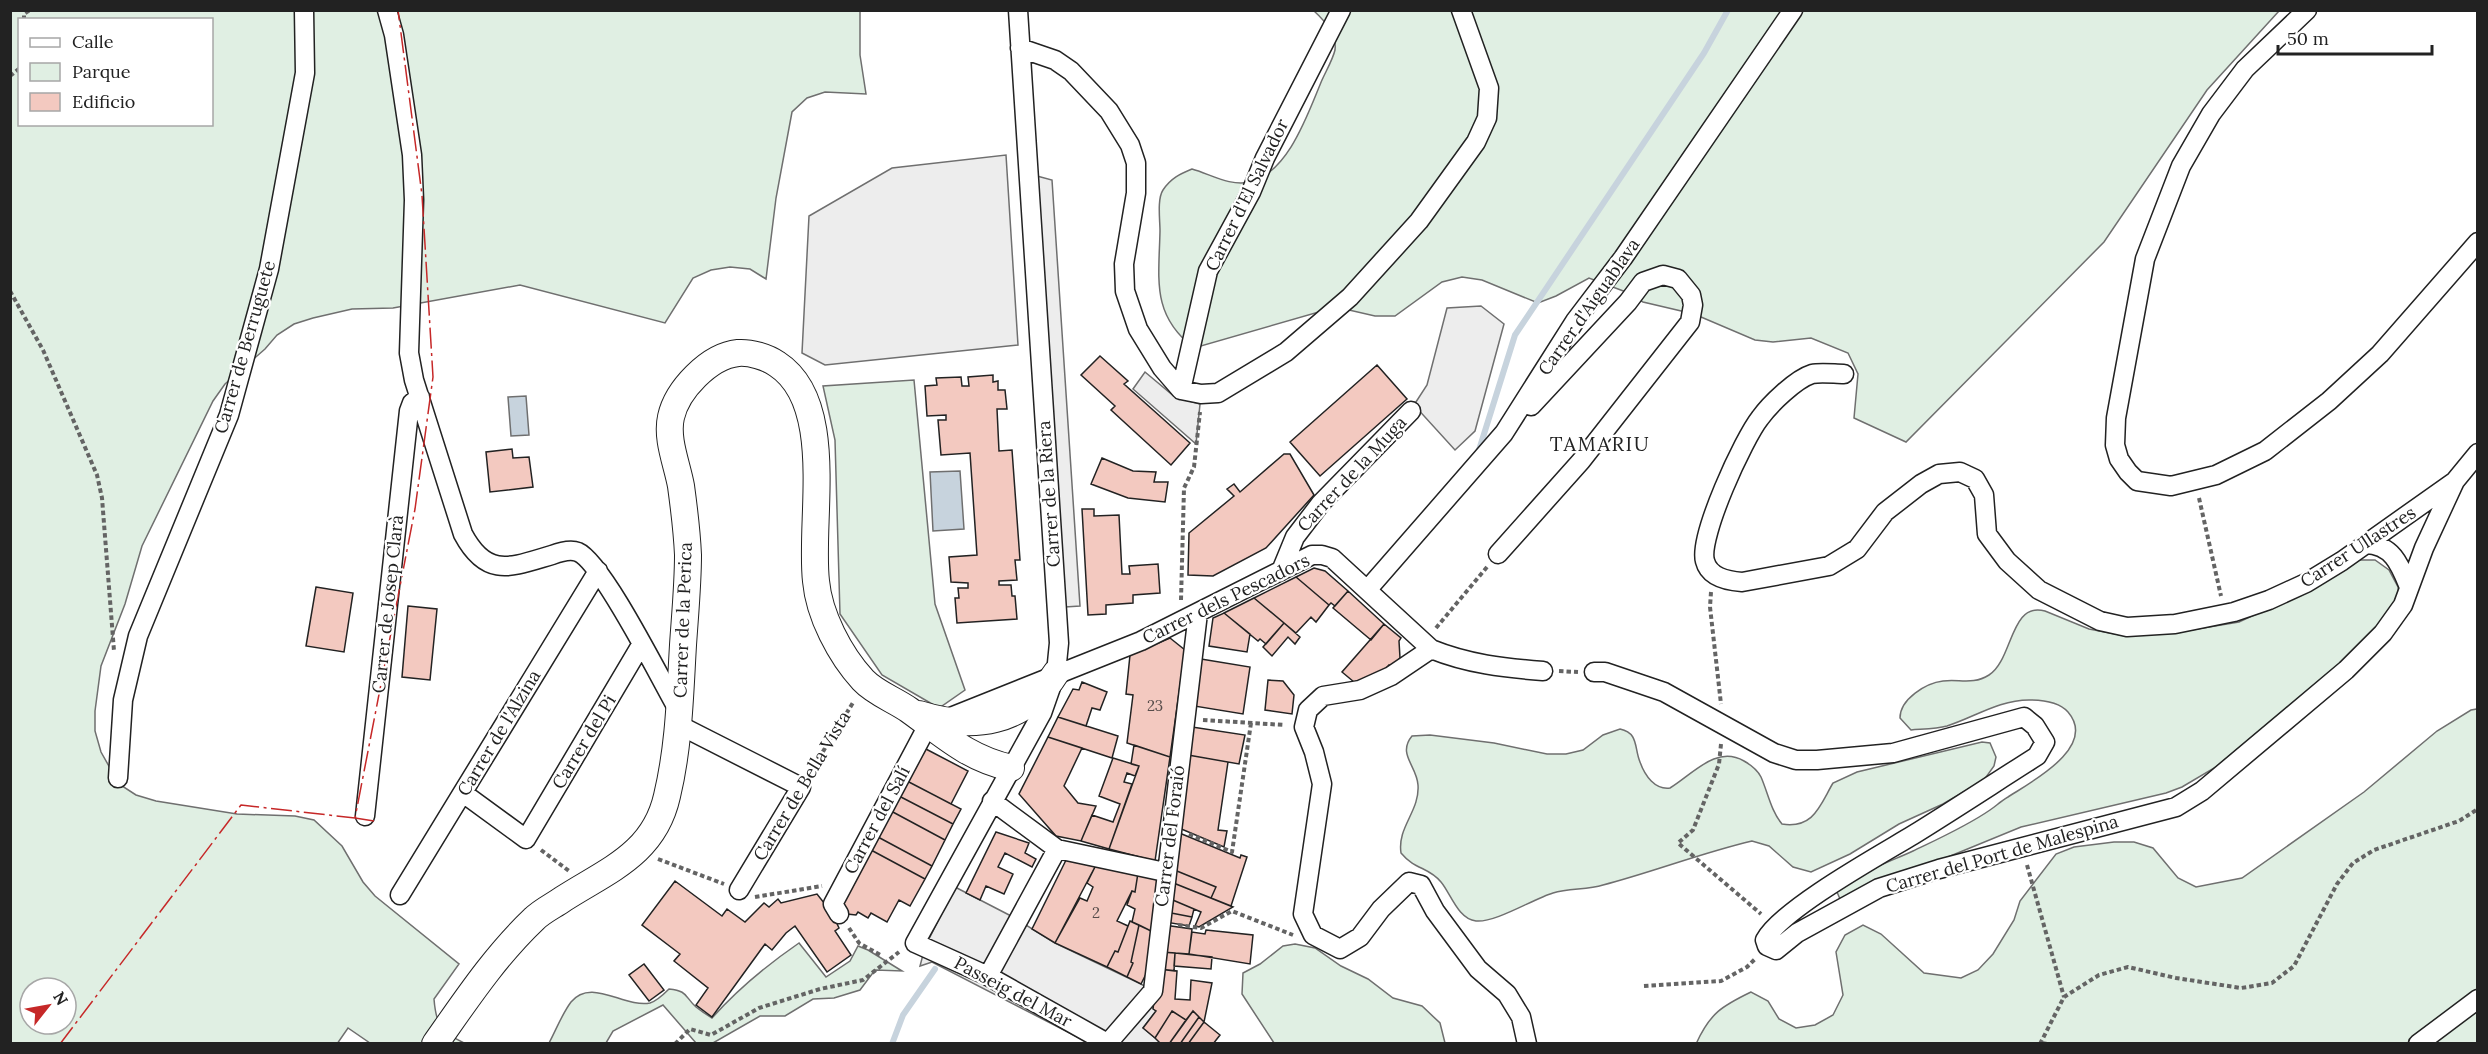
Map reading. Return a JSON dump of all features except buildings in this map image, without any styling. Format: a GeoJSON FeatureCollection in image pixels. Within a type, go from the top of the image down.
{"type":"FeatureCollection","features":[{"type":"Feature","properties":{"kind":"street","name":"Carrer de Berruguete"},"geometry":{"type":"LineString","coordinates":[[118,778],[123,700],[138,636],[229,415],[269,269],[305,73],[304,10]]}},
{"type":"Feature","properties":{"kind":"street"},"geometry":{"type":"LineString","coordinates":[[387,10],[394,35],[412,155],[414,200],[410,353],[420,397],[463,534],[471,549],[491,564],[521,566],[566,551],[578,552],[598,571],[675,706],[679,725],[801,787]]}},
{"type":"Feature","properties":{"kind":"street","name":"Carrer de la Riera"},"geometry":{"type":"LineString","coordinates":[[915,943],[1042,712],[1056,673],[1059,643],[1018,10]]}},
{"type":"Feature","properties":{"kind":"street","name":"Carrer d'El Salvador"},"geometry":{"type":"LineString","coordinates":[[1181,390],[1208,271],[1251,192],[1265,158],[1341,10]]}},
{"type":"Feature","properties":{"kind":"street"},"geometry":{"type":"LineString","coordinates":[[1020,48],[1055,60],[1071,71],[1109,111],[1130,145],[1136,163],[1136,193],[1124,264],[1125,291],[1138,329],[1162,368],[1181,390],[1201,394],[1218,393],[1286,352],[1350,297],[1419,221],[1476,142],[1487,118],[1489,88],[1461,10]]}},
{"type":"Feature","properties":{"kind":"street","name":"Carrer d'Aiguablava"},"geometry":{"type":"LineString","coordinates":[[1368,590],[1504,433],[1575,321],[1623,258],[1793,10]]}},
{"type":"Feature","properties":{"kind":"street"},"geometry":{"type":"LineString","coordinates":[[2307,10],[2246,69],[2211,114],[2181,166],[2145,259],[2116,417],[2115,445],[2119,459],[2137,481],[2171,486],[2216,475],[2265,451],[2329,401],[2380,354],[2478,242]]}},
{"type":"Feature","properties":{"kind":"street"},"geometry":{"type":"LineString","coordinates":[[1498,554],[1581,460],[1690,322],[1691,295],[1678,279],[1663,275],[1643,282],[1628,302],[1563,374],[1504,433]]}},
{"type":"Feature","properties":{"kind":"street","name":"Carrer de la Perica"},"geometry":{"type":"LineString","coordinates":[[435,1044],[466,998],[507,946],[537,915],[626,860],[648,840],[658,824],[667,799],[678,744],[688,554],[681,487],[672,443],[670,418],[680,395],[712,362],[737,353],[758,355],[778,364],[793,378],[806,401],[816,433],[816,581],[820,600],[836,640],[865,682],[926,719],[965,751],[994,764],[1011,768]]}},
{"type":"Feature","properties":{"kind":"street"},"geometry":{"type":"LineString","coordinates":[[1712,573],[1704,561],[1706,543],[1725,482],[1759,418],[1788,389],[1812,374],[1844,374]]}},
{"type":"Feature","properties":{"kind":"street","name":"Carrer de Josep Clarà"},"geometry":{"type":"LineString","coordinates":[[366,816],[409,411],[412,403],[420,397]]}},
{"type":"Feature","properties":{"kind":"street","name":"Carrer de la Muga"},"geometry":{"type":"LineString","coordinates":[[1281,571],[1295,537],[1321,503],[1411,411]]}},
{"type":"Feature","properties":{"kind":"street","name":"Carrer Ullastres"},"geometry":{"type":"LineString","coordinates":[[1712,573],[1729,581],[1742,582],[1829,566],[1857,549],[1885,512],[1921,484],[1940,474],[1960,472],[1975,479],[1984,495],[1987,534],[2007,561],[2039,590],[2100,621],[2127,627],[2175,624],[2269,600],[2297,587],[2342,561],[2455,481],[2478,453]]}},
{"type":"Feature","properties":{"kind":"street","name":"Carrer del Port de Malespina"},"geometry":{"type":"LineString","coordinates":[[1723,725],[1774,753],[1796,760],[1893,753],[2024,717],[2035,726],[2045,742],[2037,756],[1841,879],[1797,910],[1776,927],[1765,940],[1767,946],[1776,950],[1797,933],[1879,888],[2176,807],[2202,791],[2346,670],[2384,633],[2403,605],[2424,548],[2455,481]]}},
{"type":"Feature","properties":{"kind":"street"},"geometry":{"type":"LineString","coordinates":[[2366,544],[2388,549],[2400,563],[2409,587]]}},
{"type":"Feature","properties":{"kind":"street","name":"Carrer dels Pescadors"},"geometry":{"type":"LineString","coordinates":[[1056,673],[1141,641],[1312,555],[1332,558],[1427,646],[1451,657],[1490,667],[1543,671]]}},
{"type":"Feature","properties":{"kind":"street","name":"Carrer de l'Alzina"},"geometry":{"type":"LineString","coordinates":[[400,895],[598,571]]}},
{"type":"Feature","properties":{"kind":"street","name":"Carrer del Foraió"},"geometry":{"type":"LineString","coordinates":[[1109,1043],[1153,991],[1165,872],[1198,613]]}},
{"type":"Feature","properties":{"kind":"street","name":"Carrer del Pi"},"geometry":{"type":"LineString","coordinates":[[526,839],[641,645]]}},
{"type":"Feature","properties":{"kind":"street"},"geometry":{"type":"LineString","coordinates":[[1427,646],[1391,675],[1360,690],[1323,696],[1308,710],[1304,727],[1314,752],[1322,784],[1303,914],[1313,935],[1340,949],[1360,937],[1381,909],[1409,882],[1421,885],[1435,911],[1478,969],[1508,994],[1521,1017],[1527,1044]]}},
{"type":"Feature","properties":{"kind":"street"},"geometry":{"type":"LineString","coordinates":[[1594,672],[1615,675],[1664,692],[1723,725]]}},
{"type":"Feature","properties":{"kind":"street"},"geometry":{"type":"LineString","coordinates":[[926,719],[974,724],[1007,715],[1035,699],[1046,689],[1056,673]]}},
{"type":"Feature","properties":{"kind":"street","name":"Carrer del Salí"},"geometry":{"type":"LineString","coordinates":[[839,914],[833,904],[926,719]]}},
{"type":"Feature","properties":{"kind":"street","name":"Carrer de Bella Vista"},"geometry":{"type":"LineString","coordinates":[[739,890],[801,787]]}},
{"type":"Feature","properties":{"kind":"street"},"geometry":{"type":"LineString","coordinates":[[463,793],[526,839]]}},
{"type":"Feature","properties":{"kind":"street"},"geometry":{"type":"LineString","coordinates":[[992,801],[1057,849],[1165,872]]}},
{"type":"Feature","properties":{"kind":"street"},"geometry":{"type":"LineString","coordinates":[[988,976],[1057,849]]}},
{"type":"Feature","properties":{"kind":"street","name":"Passeig del Mar"},"geometry":{"type":"LineString","coordinates":[[915,943],[988,976],[1109,1043]]}},
{"type":"Feature","properties":{"kind":"street"},"geometry":{"type":"LineString","coordinates":[[2418,1044],[2478,999]]}},
{"type":"Feature","properties":{"kind":"path"},"geometry":{"type":"LineString","coordinates":[[10,291],[43,350],[97,475],[102,498],[114,661]]}},
{"type":"Feature","properties":{"kind":"path"},"geometry":{"type":"LineString","coordinates":[[1181,622],[1184,488],[1194,467],[1201,394]]}},
{"type":"Feature","properties":{"kind":"path"},"geometry":{"type":"LineString","coordinates":[[2195,480],[2225,613]]}},
{"type":"Feature","properties":{"kind":"path"},"geometry":{"type":"LineString","coordinates":[[1427,646],[1498,554]]}},
{"type":"Feature","properties":{"kind":"path"},"geometry":{"type":"LineString","coordinates":[[1712,573],[1710,607],[1723,725],[1719,764],[1693,830],[1678,843],[1776,927]]}},
{"type":"Feature","properties":{"kind":"path"},"geometry":{"type":"LineString","coordinates":[[1543,671],[1594,672]]}},
{"type":"Feature","properties":{"kind":"path","name":"Carrer de Bella Vista"},"geometry":{"type":"LineString","coordinates":[[801,787],[865,682]]}},
{"type":"Feature","properties":{"kind":"path"},"geometry":{"type":"LineString","coordinates":[[1184,719],[1304,727]]}},
{"type":"Feature","properties":{"kind":"path"},"geometry":{"type":"LineString","coordinates":[[1171,827],[1232,852],[1251,723]]}},
{"type":"Feature","properties":{"kind":"path"},"geometry":{"type":"LineString","coordinates":[[2040,1044],[2064,997],[2099,975],[2127,967],[2176,978],[2241,988],[2272,983],[2294,966],[2337,884],[2353,863],[2374,850],[2459,820],[2478,809]]}},
{"type":"Feature","properties":{"kind":"path"},"geometry":{"type":"LineString","coordinates":[[526,839],[587,884]]}},
{"type":"Feature","properties":{"kind":"path"},"geometry":{"type":"LineString","coordinates":[[2020,848],[2032,878],[2064,997]]}},
{"type":"Feature","properties":{"kind":"path"},"geometry":{"type":"LineString","coordinates":[[1160,923],[1201,928],[1232,911],[1295,936],[1310,930]]}},
{"type":"Feature","properties":{"kind":"path"},"geometry":{"type":"LineString","coordinates":[[839,914],[859,943],[882,956]]}},
{"type":"Feature","properties":{"kind":"path"},"geometry":{"type":"LineString","coordinates":[[675,1044],[690,1029],[711,1035],[759,1008],[820,989],[863,980],[897,952],[915,943]]}},
{"type":"Feature","properties":{"kind":"path"},"geometry":{"type":"LineString","coordinates":[[1644,986],[1721,981],[1747,967],[1767,946]]}},
{"type":"Feature","properties":{"kind":"green space"},"geometry":{"type":"Polygon","coordinates":[[[10,11],[860,11],[860,55],[866,94],[825,92],[807,98],[792,112],[776,198],[766,279],[750,269],[730,267],[711,270],[693,278],[665,323],[520,285],[393,308],[352,309],[294,324],[277,335],[265,349],[225,384],[213,401],[142,546],[125,604],[101,666],[95,711],[95,731],[101,752],[119,784],[136,795],[156,801],[237,814],[295,816],[314,820],[342,846],[363,882],[375,896],[459,964],[434,999],[436,1015],[441,1027],[464,1043],[370,1043],[348,1028],[337,1044],[11,1043],[10,11]]]}},
{"type":"Feature","properties":{"kind":"green space"},"geometry":{"type":"Polygon","coordinates":[[[1314,11],[2279,11],[2207,90],[2104,242],[1906,442],[1854,418],[1858,374],[1848,353],[1811,338],[1773,342],[1755,340],[1694,314],[1643,302],[1626,292],[1589,278],[1538,303],[1482,280],[1462,277],[1442,282],[1395,316],[1375,316],[1336,307],[1194,348],[1170,323],[1160,295],[1159,204],[1161,194],[1173,179],[1192,169],[1235,183],[1243,183],[1264,176],[1276,166],[1295,140],[1335,50],[1332,33],[1314,11]]]}},
{"type":"Feature","properties":{"kind":"green space"},"geometry":{"type":"Polygon","coordinates":[[[914,380],[935,604],[965,690],[939,708],[882,675],[840,614],[835,440],[823,386],[914,380]]]}},
{"type":"Feature","properties":{"kind":"green space"},"geometry":{"type":"Polygon","coordinates":[[[2357,560],[2375,560],[2389,570],[2398,587],[2399,595],[2395,606],[2362,646],[2216,767],[2182,787],[2166,793],[2021,827],[1848,898],[1840,899],[1837,892],[1854,879],[1981,816],[2045,773],[2068,750],[2075,738],[2075,725],[2068,712],[2045,701],[2029,700],[2007,703],[1947,726],[1934,728],[1911,730],[1900,718],[1904,704],[1909,698],[1929,685],[1943,681],[1977,680],[1989,675],[1997,668],[2018,623],[2025,615],[2034,610],[2045,611],[2089,629],[2126,636],[2173,633],[2239,622],[2314,587],[2357,560]]]}},
{"type":"Feature","properties":{"kind":"green space"},"geometry":{"type":"Polygon","coordinates":[[[2477,709],[2477,1043],[1696,1044],[1706,1025],[1718,1012],[1751,992],[1768,1001],[1779,1019],[1796,1028],[1815,1025],[1833,1015],[1843,995],[1836,952],[1845,935],[1863,925],[1881,934],[1924,973],[1961,978],[1978,970],[1993,954],[2014,920],[2020,901],[2056,854],[2074,847],[2134,842],[2153,848],[2178,878],[2196,887],[2242,878],[2364,792],[2437,731],[2471,710],[2477,709]]]}},
{"type":"Feature","properties":{"kind":"green space"},"geometry":{"type":"Polygon","coordinates":[[[1620,729],[1633,738],[1645,772],[1660,787],[1670,788],[1714,759],[1724,756],[1744,761],[1760,775],[1778,819],[1782,824],[1793,825],[1802,823],[1815,814],[1833,783],[1857,772],[1982,742],[1990,743],[1996,757],[1994,766],[1984,780],[1943,804],[1899,824],[1850,854],[1811,872],[1793,867],[1769,846],[1752,841],[1603,885],[1553,893],[1503,915],[1476,921],[1464,916],[1436,877],[1411,863],[1401,853],[1402,835],[1418,794],[1417,778],[1406,749],[1412,736],[1430,735],[1494,743],[1547,754],[1566,754],[1583,750],[1603,735],[1620,729]]]}},
{"type":"Feature","properties":{"kind":"green space"},"geometry":{"type":"Polygon","coordinates":[[[799,943],[826,977],[850,961],[858,946],[902,971],[875,970],[860,990],[834,998],[813,999],[785,1016],[760,1016],[713,1043],[696,1043],[663,1005],[613,1031],[606,1043],[549,1043],[571,1002],[579,995],[588,992],[650,1003],[669,989],[675,990],[683,993],[696,1007],[712,1018],[753,978],[799,943]]]}},
{"type":"Feature","properties":{"kind":"green space"},"geometry":{"type":"Polygon","coordinates":[[[1295,944],[1315,948],[1341,966],[1368,979],[1393,998],[1422,1006],[1440,1023],[1445,1043],[1274,1043],[1242,994],[1243,973],[1260,964],[1283,946],[1295,944]]]}},
{"type":"Feature","properties":{"kind":"shaded area"},"geometry":{"type":"Polygon","coordinates":[[[1006,155],[1018,345],[825,365],[802,353],[809,216],[892,168],[1006,155]]]}},
{"type":"Feature","properties":{"kind":"shaded area"},"geometry":{"type":"Polygon","coordinates":[[[1037,176],[1052,180],[1080,606],[1065,607],[1037,176]]]}},
{"type":"Feature","properties":{"kind":"shaded area"},"geometry":{"type":"Polygon","coordinates":[[[1481,306],[1504,324],[1475,431],[1455,450],[1414,405],[1427,385],[1447,308],[1481,306]]]}},
{"type":"Feature","properties":{"kind":"shaded area"},"geometry":{"type":"Polygon","coordinates":[[[1145,372],[1175,397],[1200,404],[1196,444],[1133,389],[1145,372]]]}},
{"type":"Feature","properties":{"kind":"shaded area"},"geometry":{"type":"Polygon","coordinates":[[[526,396],[529,435],[511,436],[508,397],[526,396]]]}},
{"type":"Feature","properties":{"kind":"shaded area"},"geometry":{"type":"Polygon","coordinates":[[[960,471],[964,529],[933,531],[930,472],[960,471]]]}},
{"type":"Feature","properties":{"kind":"shaded area"},"geometry":{"type":"Polygon","coordinates":[[[955,887],[1013,917],[1055,943],[1153,991],[1153,1008],[1156,1011],[1143,1028],[1161,1043],[1089,1043],[932,962],[920,966],[925,947],[955,887]]]}},
{"type":"Feature","properties":{"kind":"waterway"},"geometry":{"type":"LineString","coordinates":[[1479,450],[1515,335],[1704,53],[1728,10]]}},
{"type":"Feature","properties":{"kind":"waterway"},"geometry":{"type":"LineString","coordinates":[[892,1044],[903,1015],[935,969]]}},
{"type":"Feature","properties":{"kind":"power"},"geometry":{"type":"LineString","coordinates":[[60,1044],[241,805],[355,818],[415,509],[433,377],[422,195],[398,10]]}},
{"type":"Feature","properties":{"kind":"power"},"geometry":{"type":"LineString","coordinates":[[355,818],[374,821]]}},
{"type":"Feature","properties":{"kind":"district","name":"TAMARIU"},"geometry":{"type":"Point","coordinates":[1600,444]}}]}
